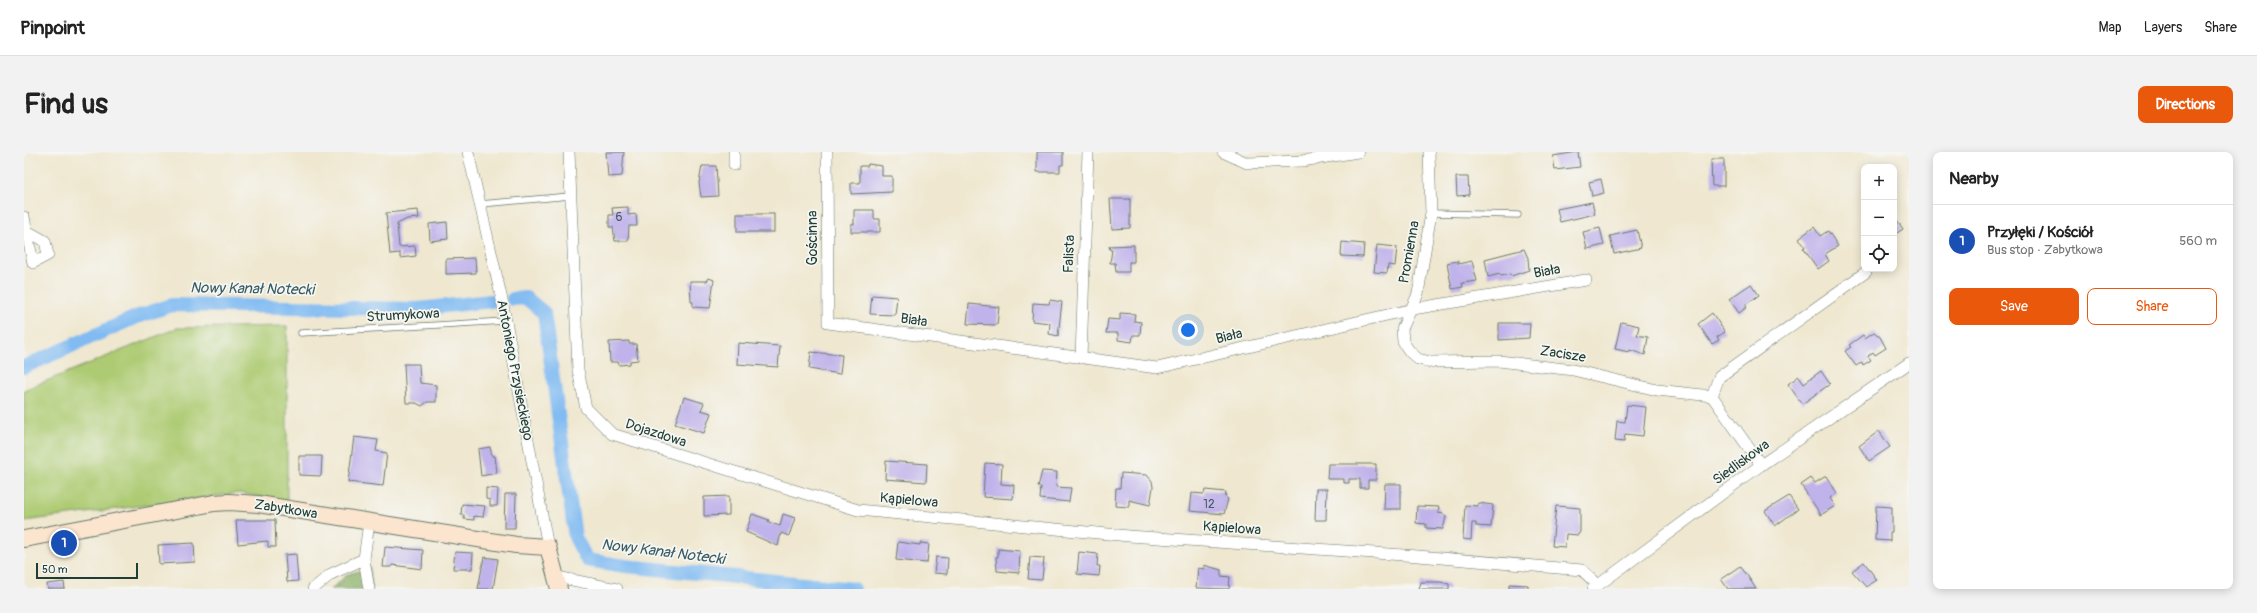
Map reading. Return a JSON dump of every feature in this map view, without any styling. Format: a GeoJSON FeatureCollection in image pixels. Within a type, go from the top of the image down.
{"type":"FeatureCollection","features":[{"type":"Feature","properties":{"kind":"street","name":"Antoniego Przysieckiego"},"geometry":{"type":"LineString","coordinates":[[468,152],[506,321],[548,547],[558,583]]}},
{"type":"Feature","properties":{"kind":"street","name":"Dojazdowa"},"geometry":{"type":"LineString","coordinates":[[569,152],[578,370],[586,408],[612,434],[858,510]]}},
{"type":"Feature","properties":{"kind":"street"},"geometry":{"type":"LineString","coordinates":[[734,152],[734,165]]}},
{"type":"Feature","properties":{"kind":"street","name":"Gościnna"},"geometry":{"type":"LineString","coordinates":[[827,152],[828,323]]}},
{"type":"Feature","properties":{"kind":"street","name":"Falista"},"geometry":{"type":"LineString","coordinates":[[1081,358],[1088,152]]}},
{"type":"Feature","properties":{"kind":"street"},"geometry":{"type":"LineString","coordinates":[[1223,152],[1247,163],[1302,161],[1358,152]]}},
{"type":"Feature","properties":{"kind":"street","name":"Promienna"},"geometry":{"type":"LineString","coordinates":[[1410,352],[1403,342],[1402,329],[1418,294],[1431,213],[1428,152]]}},
{"type":"Feature","properties":{"kind":"street"},"geometry":{"type":"LineString","coordinates":[[24,217],[27,232]]}},
{"type":"Feature","properties":{"kind":"street"},"geometry":{"type":"LineString","coordinates":[[1761,465],[1712,396],[1719,377],[1866,272]]}},
{"type":"Feature","properties":{"kind":"street","name":"Biała"},"geometry":{"type":"LineString","coordinates":[[828,323],[1157,368],[1412,309],[1586,280]]}},
{"type":"Feature","properties":{"kind":"street","name":"Zacisze"},"geometry":{"type":"LineString","coordinates":[[1410,352],[1418,359],[1431,362],[1499,361],[1566,369],[1657,390],[1712,396]]}},
{"type":"Feature","properties":{"kind":"street","name":"Siedliskowa"},"geometry":{"type":"LineString","coordinates":[[1596,587],[1761,465],[1909,364]]}},
{"type":"Feature","properties":{"kind":"street","name":"Zabytkowa"},"geometry":{"type":"LineString","coordinates":[[24,540],[214,503],[229,502],[258,504],[516,545],[548,547]]}},
{"type":"Feature","properties":{"kind":"street","name":"Kąpielowa"},"geometry":{"type":"LineString","coordinates":[[858,510],[1129,536],[1418,556],[1582,570],[1596,587]]}},
{"type":"Feature","properties":{"kind":"street"},"geometry":{"type":"LineString","coordinates":[[369,522],[364,559],[369,589]]}},
{"type":"Feature","properties":{"kind":"street"},"geometry":{"type":"LineString","coordinates":[[313,589],[331,574],[364,559]]}},
{"type":"Feature","properties":{"kind":"street"},"geometry":{"type":"LineString","coordinates":[[558,583],[617,589]]}},
{"type":"Feature","properties":{"kind":"lane"},"geometry":{"type":"LineString","coordinates":[[480,204],[570,196]]}},
{"type":"Feature","properties":{"kind":"lane"},"geometry":{"type":"LineString","coordinates":[[1431,213],[1518,215]]}},
{"type":"Feature","properties":{"kind":"lane","name":"Strumykowa"},"geometry":{"type":"LineString","coordinates":[[301,333],[506,321]]}},
{"type":"Feature","properties":{"kind":"green space"},"geometry":{"type":"Polygon","coordinates":[[[287,326],[287,502],[239,493],[24,521],[24,390],[177,328],[287,326]]]}},
{"type":"Feature","properties":{"kind":"green space"},"geometry":{"type":"Polygon","coordinates":[[[370,568],[372,589],[331,589],[348,574],[370,568]]]}},
{"type":"Feature","properties":{"kind":"building"},"geometry":{"type":"Polygon","coordinates":[[[606,152],[624,152],[622,176],[608,177],[606,152]]]}},
{"type":"Feature","properties":{"kind":"building"},"geometry":{"type":"Polygon","coordinates":[[[1037,152],[1063,152],[1063,165],[1060,165],[1060,172],[1037,172],[1037,152]]]}},
{"type":"Feature","properties":{"kind":"building"},"geometry":{"type":"Polygon","coordinates":[[[1578,152],[1580,167],[1555,170],[1553,156],[1578,152]]]}},
{"type":"Feature","properties":{"kind":"building"},"geometry":{"type":"Polygon","coordinates":[[[1711,159],[1724,159],[1724,186],[1712,186],[1711,159]]]}},
{"type":"Feature","properties":{"kind":"building"},"geometry":{"type":"Polygon","coordinates":[[[868,164],[882,166],[882,176],[892,176],[892,192],[851,194],[851,183],[860,183],[860,166],[868,166],[868,164]]]}},
{"type":"Feature","properties":{"kind":"building"},"geometry":{"type":"Polygon","coordinates":[[[702,166],[716,166],[718,196],[701,197],[699,183],[702,166]]]}},
{"type":"Feature","properties":{"kind":"building"},"geometry":{"type":"Polygon","coordinates":[[[1456,177],[1468,177],[1469,195],[1457,196],[1456,177]]]}},
{"type":"Feature","properties":{"kind":"building"},"geometry":{"type":"Polygon","coordinates":[[[1601,179],[1604,193],[1592,196],[1589,182],[1601,179]]]}},
{"type":"Feature","properties":{"kind":"building"},"geometry":{"type":"Polygon","coordinates":[[[1110,199],[1130,199],[1130,228],[1112,229],[1110,199]]]}},
{"type":"Feature","properties":{"kind":"building"},"geometry":{"type":"Polygon","coordinates":[[[1592,202],[1595,214],[1560,222],[1557,209],[1592,202]]]}},
{"type":"Feature","properties":{"kind":"building"},"geometry":{"type":"Polygon","coordinates":[[[628,207],[628,215],[636,214],[637,226],[629,226],[628,241],[615,241],[613,227],[609,227],[609,215],[613,215],[612,208],[628,207]]]}},
{"type":"Feature","properties":{"kind":"building"},"geometry":{"type":"Polygon","coordinates":[[[418,210],[419,218],[407,219],[397,224],[399,247],[415,246],[416,256],[400,258],[400,253],[390,254],[386,213],[418,210]]]}},
{"type":"Feature","properties":{"kind":"building"},"geometry":{"type":"Polygon","coordinates":[[[854,210],[874,210],[874,219],[880,219],[880,232],[851,232],[851,224],[854,224],[854,210]]]}},
{"type":"Feature","properties":{"kind":"building"},"geometry":{"type":"Polygon","coordinates":[[[737,214],[774,214],[774,232],[737,232],[737,214]]]}},
{"type":"Feature","properties":{"kind":"building"},"geometry":{"type":"Polygon","coordinates":[[[1897,220],[1903,229],[1897,233],[1897,220]]]}},
{"type":"Feature","properties":{"kind":"building"},"geometry":{"type":"Polygon","coordinates":[[[447,222],[448,239],[430,241],[429,224],[447,222]]]}},
{"type":"Feature","properties":{"kind":"building"},"geometry":{"type":"Polygon","coordinates":[[[1814,227],[1820,236],[1828,231],[1838,246],[1825,254],[1829,261],[1818,269],[1803,248],[1805,247],[1799,238],[1814,227]]]}},
{"type":"Feature","properties":{"kind":"building"},"geometry":{"type":"Polygon","coordinates":[[[1600,228],[1604,245],[1587,249],[1583,232],[1600,228]]]}},
{"type":"Feature","properties":{"kind":"building"},"geometry":{"type":"Polygon","coordinates":[[[1637,230],[1641,248],[1614,254],[1610,236],[1637,230]]]}},
{"type":"Feature","properties":{"kind":"building"},"geometry":{"type":"Polygon","coordinates":[[[1342,242],[1364,244],[1363,257],[1341,256],[1342,242]]]}},
{"type":"Feature","properties":{"kind":"building"},"geometry":{"type":"Polygon","coordinates":[[[1134,245],[1134,262],[1129,262],[1129,272],[1116,272],[1115,263],[1110,263],[1112,250],[1110,250],[1109,246],[1134,245]]]}},
{"type":"Feature","properties":{"kind":"building"},"geometry":{"type":"Polygon","coordinates":[[[1377,245],[1397,247],[1395,266],[1388,265],[1387,273],[1374,272],[1377,245]]]}},
{"type":"Feature","properties":{"kind":"building"},"geometry":{"type":"Polygon","coordinates":[[[1524,249],[1528,258],[1529,270],[1511,276],[1510,274],[1501,276],[1500,274],[1488,277],[1485,259],[1524,249]]]}},
{"type":"Feature","properties":{"kind":"building"},"geometry":{"type":"Polygon","coordinates":[[[475,258],[476,273],[446,274],[446,259],[475,258]]]}},
{"type":"Feature","properties":{"kind":"building"},"geometry":{"type":"Polygon","coordinates":[[[1458,261],[1458,264],[1472,261],[1477,281],[1462,283],[1463,287],[1452,289],[1447,263],[1458,261]]]}},
{"type":"Feature","properties":{"kind":"building"},"geometry":{"type":"Polygon","coordinates":[[[709,278],[714,280],[710,308],[693,307],[693,302],[691,302],[690,281],[707,281],[709,278]]]}},
{"type":"Feature","properties":{"kind":"building"},"geometry":{"type":"Polygon","coordinates":[[[1751,284],[1759,295],[1745,305],[1747,307],[1739,313],[1729,299],[1751,284]]]}},
{"type":"Feature","properties":{"kind":"building"},"geometry":{"type":"Polygon","coordinates":[[[872,295],[897,297],[895,315],[870,314],[872,295]]]}},
{"type":"Feature","properties":{"kind":"building"},"geometry":{"type":"Polygon","coordinates":[[[1050,300],[1062,302],[1058,336],[1049,334],[1050,323],[1032,321],[1033,303],[1049,304],[1050,300]]]}},
{"type":"Feature","properties":{"kind":"building"},"geometry":{"type":"Polygon","coordinates":[[[969,304],[999,307],[997,325],[967,324],[969,304]]]}},
{"type":"Feature","properties":{"kind":"building"},"geometry":{"type":"Polygon","coordinates":[[[1120,313],[1135,314],[1134,321],[1141,322],[1140,335],[1133,335],[1132,342],[1118,340],[1118,333],[1106,333],[1108,319],[1120,320],[1120,313]]]}},
{"type":"Feature","properties":{"kind":"building"},"geometry":{"type":"Polygon","coordinates":[[[1712,313],[1725,332],[1717,337],[1719,340],[1712,344],[1698,324],[1712,313]]]}},
{"type":"Feature","properties":{"kind":"building"},"geometry":{"type":"Polygon","coordinates":[[[1621,322],[1639,326],[1637,335],[1648,337],[1645,355],[1630,350],[1629,352],[1615,349],[1621,322]]]}},
{"type":"Feature","properties":{"kind":"building"},"geometry":{"type":"Polygon","coordinates":[[[1499,323],[1530,323],[1529,338],[1499,340],[1499,323]]]}},
{"type":"Feature","properties":{"kind":"building"},"geometry":{"type":"Polygon","coordinates":[[[1874,332],[1880,337],[1886,348],[1875,355],[1873,352],[1868,356],[1871,360],[1863,365],[1862,362],[1856,366],[1845,351],[1851,347],[1849,345],[1863,335],[1865,338],[1874,332]]]}},
{"type":"Feature","properties":{"kind":"building"},"geometry":{"type":"Polygon","coordinates":[[[629,341],[629,344],[636,344],[638,360],[630,361],[630,364],[619,365],[618,362],[610,362],[609,342],[629,341]]]}},
{"type":"Feature","properties":{"kind":"building"},"geometry":{"type":"Polygon","coordinates":[[[738,343],[780,346],[778,367],[737,364],[738,343]]]}},
{"type":"Feature","properties":{"kind":"building"},"geometry":{"type":"Polygon","coordinates":[[[811,352],[842,355],[840,374],[809,369],[811,352]]]}},
{"type":"Feature","properties":{"kind":"building"},"geometry":{"type":"Polygon","coordinates":[[[404,364],[419,364],[420,383],[436,385],[436,402],[427,402],[422,406],[416,403],[406,403],[404,364]]]}},
{"type":"Feature","properties":{"kind":"building"},"geometry":{"type":"Polygon","coordinates":[[[1821,371],[1830,384],[1802,404],[1788,384],[1799,376],[1804,383],[1821,371]]]}},
{"type":"Feature","properties":{"kind":"building"},"geometry":{"type":"Polygon","coordinates":[[[684,397],[704,403],[701,410],[711,413],[704,433],[675,424],[684,397]]]}},
{"type":"Feature","properties":{"kind":"building"},"geometry":{"type":"Polygon","coordinates":[[[1627,405],[1646,407],[1643,436],[1625,434],[1624,442],[1615,441],[1617,421],[1625,422],[1627,405]]]}},
{"type":"Feature","properties":{"kind":"building"},"geometry":{"type":"Polygon","coordinates":[[[1879,431],[1890,447],[1869,461],[1859,446],[1879,431]]]}},
{"type":"Feature","properties":{"kind":"building"},"geometry":{"type":"Polygon","coordinates":[[[354,437],[378,440],[376,451],[387,453],[383,486],[348,482],[354,437]]]}},
{"type":"Feature","properties":{"kind":"building"},"geometry":{"type":"Polygon","coordinates":[[[490,447],[492,456],[495,456],[497,473],[481,476],[478,449],[490,447]]]}},
{"type":"Feature","properties":{"kind":"building"},"geometry":{"type":"Polygon","coordinates":[[[299,456],[322,456],[321,476],[299,475],[299,456]]]}},
{"type":"Feature","properties":{"kind":"building"},"geometry":{"type":"Polygon","coordinates":[[[886,461],[927,464],[926,482],[885,479],[886,461]]]}},
{"type":"Feature","properties":{"kind":"building"},"geometry":{"type":"Polygon","coordinates":[[[985,463],[1002,464],[1001,484],[1014,485],[1013,499],[983,497],[985,463]]]}},
{"type":"Feature","properties":{"kind":"building"},"geometry":{"type":"Polygon","coordinates":[[[1328,464],[1376,464],[1376,480],[1368,480],[1368,488],[1360,488],[1360,479],[1349,479],[1349,483],[1344,483],[1344,479],[1327,479],[1328,464]]]}},
{"type":"Feature","properties":{"kind":"building"},"geometry":{"type":"Polygon","coordinates":[[[1042,471],[1057,472],[1056,487],[1071,488],[1069,502],[1040,499],[1041,487],[1038,487],[1042,471]]]}},
{"type":"Feature","properties":{"kind":"building"},"geometry":{"type":"Polygon","coordinates":[[[1121,473],[1147,475],[1152,481],[1153,487],[1150,505],[1129,500],[1129,507],[1115,506],[1116,488],[1120,488],[1121,473]]]}},
{"type":"Feature","properties":{"kind":"building"},"geometry":{"type":"Polygon","coordinates":[[[1826,476],[1837,493],[1830,498],[1835,506],[1821,515],[1801,485],[1811,478],[1815,483],[1826,476]]]}},
{"type":"Feature","properties":{"kind":"building"},"geometry":{"type":"Polygon","coordinates":[[[1385,484],[1401,484],[1401,509],[1384,509],[1385,484]]]}},
{"type":"Feature","properties":{"kind":"building"},"geometry":{"type":"Polygon","coordinates":[[[486,488],[498,489],[497,506],[490,506],[490,500],[486,499],[486,488]]]}},
{"type":"Feature","properties":{"kind":"building"},"geometry":{"type":"Polygon","coordinates":[[[1316,489],[1327,489],[1326,520],[1315,520],[1316,489]]]}},
{"type":"Feature","properties":{"kind":"building"},"geometry":{"type":"Polygon","coordinates":[[[1205,490],[1226,492],[1225,497],[1228,499],[1224,514],[1190,511],[1192,493],[1204,494],[1205,490]]]}},
{"type":"Feature","properties":{"kind":"building"},"geometry":{"type":"Polygon","coordinates":[[[505,494],[516,494],[515,528],[504,528],[505,494]]]}},
{"type":"Feature","properties":{"kind":"building"},"geometry":{"type":"Polygon","coordinates":[[[729,496],[729,515],[704,516],[704,497],[729,496]]]}},
{"type":"Feature","properties":{"kind":"building"},"geometry":{"type":"Polygon","coordinates":[[[1789,496],[1798,509],[1775,526],[1765,511],[1789,496]]]}},
{"type":"Feature","properties":{"kind":"building"},"geometry":{"type":"Polygon","coordinates":[[[1478,503],[1493,505],[1491,527],[1476,526],[1476,523],[1472,523],[1471,540],[1463,539],[1465,505],[1478,506],[1478,503]]]}},
{"type":"Feature","properties":{"kind":"building"},"geometry":{"type":"Polygon","coordinates":[[[462,504],[485,506],[483,517],[474,516],[474,520],[464,519],[464,515],[461,515],[462,504]]]}},
{"type":"Feature","properties":{"kind":"building"},"geometry":{"type":"Polygon","coordinates":[[[1417,506],[1439,507],[1438,513],[1444,514],[1446,517],[1443,529],[1426,528],[1426,524],[1416,523],[1417,506]]]}},
{"type":"Feature","properties":{"kind":"building"},"geometry":{"type":"Polygon","coordinates":[[[1556,506],[1580,508],[1580,532],[1578,535],[1566,534],[1565,547],[1552,546],[1556,506]]]}},
{"type":"Feature","properties":{"kind":"building"},"geometry":{"type":"Polygon","coordinates":[[[1876,506],[1892,507],[1892,532],[1890,532],[1890,541],[1875,540],[1876,506]]]}},
{"type":"Feature","properties":{"kind":"building"},"geometry":{"type":"Polygon","coordinates":[[[752,514],[780,526],[783,514],[795,518],[789,536],[781,533],[778,546],[746,532],[752,514]]]}},
{"type":"Feature","properties":{"kind":"building"},"geometry":{"type":"Polygon","coordinates":[[[236,520],[275,520],[276,547],[268,547],[268,541],[238,544],[236,520]]]}},
{"type":"Feature","properties":{"kind":"building"},"geometry":{"type":"Polygon","coordinates":[[[898,542],[920,545],[920,543],[929,544],[927,563],[896,560],[898,542]]]}},
{"type":"Feature","properties":{"kind":"building"},"geometry":{"type":"Polygon","coordinates":[[[194,543],[195,562],[159,564],[158,545],[194,543]]]}},
{"type":"Feature","properties":{"kind":"building"},"geometry":{"type":"Polygon","coordinates":[[[385,547],[423,550],[422,569],[392,565],[392,567],[383,567],[385,547]]]}},
{"type":"Feature","properties":{"kind":"building"},"geometry":{"type":"Polygon","coordinates":[[[998,549],[1020,551],[1019,573],[997,571],[996,557],[998,557],[998,549]]]}},
{"type":"Feature","properties":{"kind":"building"},"geometry":{"type":"Polygon","coordinates":[[[455,552],[473,553],[472,569],[453,569],[455,552]]]}},
{"type":"Feature","properties":{"kind":"building"},"geometry":{"type":"Polygon","coordinates":[[[1079,552],[1098,554],[1097,566],[1100,566],[1099,576],[1077,574],[1079,552]]]}},
{"type":"Feature","properties":{"kind":"building"},"geometry":{"type":"Polygon","coordinates":[[[296,554],[298,581],[287,582],[285,555],[296,554]]]}},
{"type":"Feature","properties":{"kind":"building"},"geometry":{"type":"Polygon","coordinates":[[[484,557],[498,559],[493,589],[478,589],[484,557]]]}},
{"type":"Feature","properties":{"kind":"building"},"geometry":{"type":"Polygon","coordinates":[[[936,557],[948,558],[947,574],[934,573],[936,557]]]}},
{"type":"Feature","properties":{"kind":"building"},"geometry":{"type":"Polygon","coordinates":[[[1030,557],[1044,558],[1042,580],[1028,579],[1030,557]]]}},
{"type":"Feature","properties":{"kind":"building"},"geometry":{"type":"Polygon","coordinates":[[[1864,562],[1877,580],[1866,587],[1852,571],[1864,562]]]}},
{"type":"Feature","properties":{"kind":"building"},"geometry":{"type":"Polygon","coordinates":[[[1204,565],[1221,570],[1221,576],[1230,577],[1229,589],[1196,588],[1198,568],[1204,569],[1204,565]]]}},
{"type":"Feature","properties":{"kind":"building"},"geometry":{"type":"Polygon","coordinates":[[[1740,566],[1756,589],[1728,589],[1721,579],[1740,566]]]}},
{"type":"Feature","properties":{"kind":"building"},"geometry":{"type":"Polygon","coordinates":[[[64,582],[65,589],[48,589],[47,584],[64,582]]]}},
{"type":"Feature","properties":{"kind":"building"},"geometry":{"type":"Polygon","coordinates":[[[1421,582],[1441,582],[1449,584],[1449,589],[1419,589],[1421,582]]]}},
{"type":"Feature","properties":{"kind":"building"},"geometry":{"type":"Polygon","coordinates":[[[1509,584],[1528,585],[1528,589],[1509,589],[1509,584]]]}},
{"type":"Feature","properties":{"kind":"waterway","name":"Nowy Kanał Notecki"},"geometry":{"type":"LineString","coordinates":[[513,299],[526,298],[544,313],[575,537],[587,560],[625,566],[854,589]]}},
{"type":"Feature","properties":{"kind":"waterway","name":"Nowy Kanał Notecki"},"geometry":{"type":"LineString","coordinates":[[24,367],[136,317],[172,305],[418,309],[491,301]]}},
{"type":"Feature","properties":{"kind":"place","name":"Przyłęki / Kościół"},"geometry":{"type":"Point","coordinates":[64,543]}}]}
